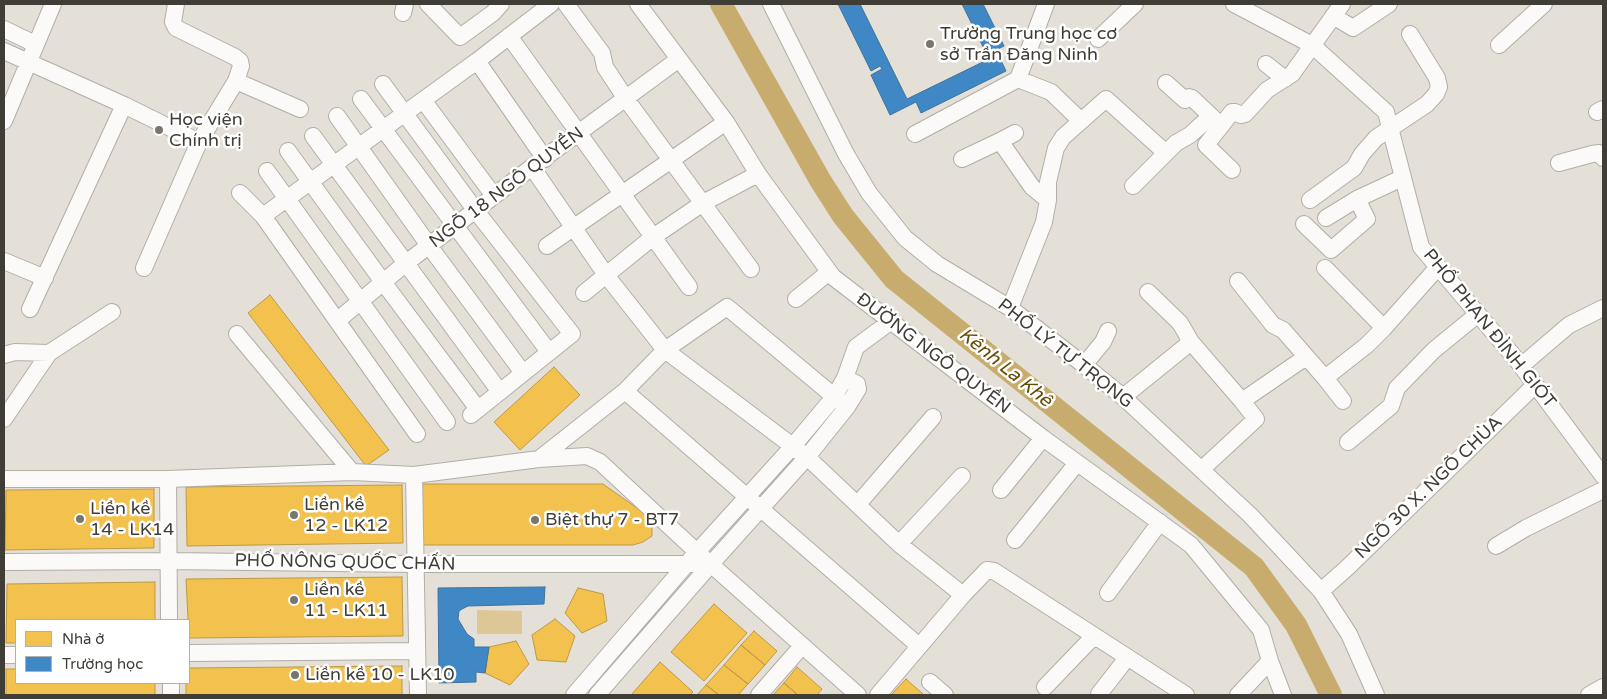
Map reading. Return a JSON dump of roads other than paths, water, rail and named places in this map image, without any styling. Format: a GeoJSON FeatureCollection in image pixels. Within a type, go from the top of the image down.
{"type":"FeatureCollection","features":[{"type":"Feature","properties":{"kind":"street"},"geometry":{"type":"LineString","coordinates":[[4,121],[53,4]]}},
{"type":"Feature","properties":{"kind":"street"},"geometry":{"type":"LineString","coordinates":[[144,268],[199,142],[236,81],[241,66],[240,61],[176,28],[173,22],[176,4]]}},
{"type":"Feature","properties":{"kind":"street"},"geometry":{"type":"LineString","coordinates":[[428,4],[460,37],[493,14],[501,4]]}},
{"type":"Feature","properties":{"kind":"street"},"geometry":{"type":"LineString","coordinates":[[263,216],[477,61],[551,4]]}},
{"type":"Feature","properties":{"kind":"street"},"geometry":{"type":"LineString","coordinates":[[566,4],[602,53],[605,67],[626,99],[751,269]]}},
{"type":"Feature","properties":{"kind":"street","name":"ĐƯỜNG NGÔ QUYỀN"},"geometry":{"type":"LineString","coordinates":[[638,4],[726,122],[758,174],[828,272],[890,322],[1043,438],[1191,545],[1261,630],[1283,695]]}},
{"type":"Feature","properties":{"kind":"street","name":"PHỐ LÝ TỰ TRỌNG"},"geometry":{"type":"LineString","coordinates":[[771,4],[846,154],[869,193],[906,238],[936,264],[1010,308],[1084,365],[1123,397],[1250,515],[1321,591],[1349,634],[1376,695]]}},
{"type":"Feature","properties":{"kind":"street"},"geometry":{"type":"LineString","coordinates":[[915,134],[1018,79],[1046,4]]}},
{"type":"Feature","properties":{"kind":"street"},"geometry":{"type":"LineString","coordinates":[[1098,38],[1135,4]]}},
{"type":"Feature","properties":{"kind":"street","name":"PHỐ PHAN ĐÌNH GIÓT"},"geometry":{"type":"LineString","coordinates":[[1234,4],[1312,45],[1386,112],[1421,247],[1521,366],[1603,476]]}},
{"type":"Feature","properties":{"kind":"street"},"geometry":{"type":"LineString","coordinates":[[1133,186],[1176,143],[1232,112],[1241,115],[1246,114],[1267,90],[1292,74],[1337,10],[1353,28],[1389,4]]}},
{"type":"Feature","properties":{"kind":"street"},"geometry":{"type":"LineString","coordinates":[[1499,44],[1544,4]]}},
{"type":"Feature","properties":{"kind":"street"},"geometry":{"type":"LineString","coordinates":[[4,30],[36,44]]}},
{"type":"Feature","properties":{"kind":"street"},"geometry":{"type":"LineString","coordinates":[[1310,200],[1354,168],[1376,138],[1433,100],[1439,87],[1437,78],[1410,34]]}},
{"type":"Feature","properties":{"kind":"street"},"geometry":{"type":"LineString","coordinates":[[509,36],[689,287]]}},
{"type":"Feature","properties":{"kind":"street"},"geometry":{"type":"LineString","coordinates":[[4,51],[124,105],[199,142]]}},
{"type":"Feature","properties":{"kind":"street","name":"NGÕ 18 NGÔ QUYỀN"},"geometry":{"type":"LineString","coordinates":[[338,320],[383,282],[494,196],[679,60]]}},
{"type":"Feature","properties":{"kind":"street"},"geometry":{"type":"LineString","coordinates":[[477,61],[574,227],[606,275],[665,350],[807,457],[899,544],[962,595]]}},
{"type":"Feature","properties":{"kind":"street"},"geometry":{"type":"LineString","coordinates":[[1266,64],[1285,79]]}},
{"type":"Feature","properties":{"kind":"street"},"geometry":{"type":"LineString","coordinates":[[1018,79],[1051,92],[1081,121]]}},
{"type":"Feature","properties":{"kind":"street"},"geometry":{"type":"LineString","coordinates":[[236,81],[300,109]]}},
{"type":"Feature","properties":{"kind":"street"},"geometry":{"type":"LineString","coordinates":[[1166,83],[1186,100],[1189,97],[1192,98],[1216,121]]}},
{"type":"Feature","properties":{"kind":"street"},"geometry":{"type":"LineString","coordinates":[[288,151],[474,412],[572,334],[476,211],[382,84]]}},
{"type":"Feature","properties":{"kind":"street"},"geometry":{"type":"LineString","coordinates":[[361,99],[549,352]]}},
{"type":"Feature","properties":{"kind":"street"},"geometry":{"type":"LineString","coordinates":[[1010,308],[1044,222],[1048,200],[1048,182],[1056,148],[1063,137],[1106,99],[1166,153]]}},
{"type":"Feature","properties":{"kind":"street"},"geometry":{"type":"LineString","coordinates":[[423,100],[494,196]]}},
{"type":"Feature","properties":{"kind":"street"},"geometry":{"type":"LineString","coordinates":[[30,309],[124,105]]}},
{"type":"Feature","properties":{"kind":"street"},"geometry":{"type":"LineString","coordinates":[[337,116],[523,373]]}},
{"type":"Feature","properties":{"kind":"street"},"geometry":{"type":"LineString","coordinates":[[1216,121],[1206,144],[1232,170]]}},
{"type":"Feature","properties":{"kind":"street"},"geometry":{"type":"LineString","coordinates":[[547,246],[726,122]]}},
{"type":"Feature","properties":{"kind":"street"},"geometry":{"type":"LineString","coordinates":[[962,160],[1015,133]]}},
{"type":"Feature","properties":{"kind":"street"},"geometry":{"type":"LineString","coordinates":[[313,136],[500,392]]}},
{"type":"Feature","properties":{"kind":"street"},"geometry":{"type":"LineString","coordinates":[[1000,141],[1032,187],[1048,200]]}},
{"type":"Feature","properties":{"kind":"street"},"geometry":{"type":"LineString","coordinates":[[1559,164],[1599,153],[1603,158]]}},
{"type":"Feature","properties":{"kind":"street"},"geometry":{"type":"LineString","coordinates":[[266,171],[447,422]]}},
{"type":"Feature","properties":{"kind":"street"},"geometry":{"type":"LineString","coordinates":[[584,293],[653,237],[703,203],[758,174]]}},
{"type":"Feature","properties":{"kind":"street"},"geometry":{"type":"LineString","coordinates":[[1326,218],[1358,199],[1402,178]]}},
{"type":"Feature","properties":{"kind":"street"},"geometry":{"type":"LineString","coordinates":[[240,194],[263,216],[417,434]]}},
{"type":"Feature","properties":{"kind":"street"},"geometry":{"type":"LineString","coordinates":[[1304,224],[1331,250],[1367,219],[1358,199]]}},
{"type":"Feature","properties":{"kind":"street"},"geometry":{"type":"LineString","coordinates":[[4,261],[44,278]]}},
{"type":"Feature","properties":{"kind":"street"},"geometry":{"type":"LineString","coordinates":[[1325,378],[1367,345],[1438,267]]}},
{"type":"Feature","properties":{"kind":"street"},"geometry":{"type":"LineString","coordinates":[[1324,268],[1384,328]]}},
{"type":"Feature","properties":{"kind":"street"},"geometry":{"type":"LineString","coordinates":[[796,299],[828,272]]}},
{"type":"Feature","properties":{"kind":"street"},"geometry":{"type":"LineString","coordinates":[[1238,281],[1274,325],[1283,330],[1343,401]]}},
{"type":"Feature","properties":{"kind":"street"},"geometry":{"type":"LineString","coordinates":[[1148,292],[1180,322],[1191,342],[1256,419],[1202,469]]}},
{"type":"Feature","properties":{"kind":"street"},"geometry":{"type":"LineString","coordinates":[[540,459],[625,390],[665,350],[727,307],[848,407]]}},
{"type":"Feature","properties":{"kind":"street"},"geometry":{"type":"LineString","coordinates":[[1521,366],[1569,325],[1603,308]]}},
{"type":"Feature","properties":{"kind":"street"},"geometry":{"type":"LineString","coordinates":[[4,420],[49,353],[112,312]]}},
{"type":"Feature","properties":{"kind":"street"},"geometry":{"type":"LineString","coordinates":[[1348,442],[1391,406],[1397,388],[1434,350],[1478,314]]}},
{"type":"Feature","properties":{"kind":"street"},"geometry":{"type":"LineString","coordinates":[[574,695],[834,397],[844,378],[856,347],[890,322]]}},
{"type":"Feature","properties":{"kind":"street"},"geometry":{"type":"LineString","coordinates":[[1084,365],[1103,342],[1108,331]]}},
{"type":"Feature","properties":{"kind":"street"},"geometry":{"type":"LineString","coordinates":[[237,334],[352,472]]}},
{"type":"Feature","properties":{"kind":"street"},"geometry":{"type":"LineString","coordinates":[[1123,397],[1191,342]]}},
{"type":"Feature","properties":{"kind":"street"},"geometry":{"type":"LineString","coordinates":[[4,354],[15,352],[49,353]]}},
{"type":"Feature","properties":{"kind":"street"},"geometry":{"type":"LineString","coordinates":[[1242,401],[1306,357]]}},
{"type":"Feature","properties":{"kind":"street"},"geometry":{"type":"LineString","coordinates":[[597,695],[807,457],[848,407],[858,389],[857,384],[844,378]]}},
{"type":"Feature","properties":{"kind":"street","name":"NGÕ 30 X. NGÕ CHÙA"},"geometry":{"type":"LineString","coordinates":[[1321,591],[1536,385]]}},
{"type":"Feature","properties":{"kind":"street"},"geometry":{"type":"LineString","coordinates":[[625,390],[919,646]]}},
{"type":"Feature","properties":{"kind":"street"},"geometry":{"type":"LineString","coordinates":[[858,504],[933,417]]}},
{"type":"Feature","properties":{"kind":"street"},"geometry":{"type":"LineString","coordinates":[[1000,490],[1043,438]]}},
{"type":"Feature","properties":{"kind":"street"},"geometry":{"type":"LineString","coordinates":[[4,479],[168,479],[352,472],[414,475],[540,459],[586,456],[600,462],[697,552],[858,695]]}},
{"type":"Feature","properties":{"kind":"street"},"geometry":{"type":"LineString","coordinates":[[1015,540],[1077,463]]}},
{"type":"Feature","properties":{"kind":"street"},"geometry":{"type":"LineString","coordinates":[[414,475],[418,695]]}},
{"type":"Feature","properties":{"kind":"street"},"geometry":{"type":"LineString","coordinates":[[899,544],[962,476]]}},
{"type":"Feature","properties":{"kind":"street"},"geometry":{"type":"LineString","coordinates":[[168,479],[169,619]]}},
{"type":"Feature","properties":{"kind":"street"},"geometry":{"type":"LineString","coordinates":[[1496,546],[1526,528],[1603,490]]}},
{"type":"Feature","properties":{"kind":"street"},"geometry":{"type":"LineString","coordinates":[[1108,593],[1160,522]]}},
{"type":"Feature","properties":{"kind":"street","name":"PHỐ NÔNG QUỐC CHẤN"},"geometry":{"type":"LineString","coordinates":[[4,562],[711,564]]}},
{"type":"Feature","properties":{"kind":"street"},"geometry":{"type":"LineString","coordinates":[[878,695],[962,595],[987,570],[994,572],[1186,695]]}},
{"type":"Feature","properties":{"kind":"street"},"geometry":{"type":"LineString","coordinates":[[1045,687],[1094,636]]}},
{"type":"Feature","properties":{"kind":"street"},"geometry":{"type":"LineString","coordinates":[[759,695],[802,646]]}},
{"type":"Feature","properties":{"kind":"street"},"geometry":{"type":"LineString","coordinates":[[190,653],[417,651]]}},
{"type":"Feature","properties":{"kind":"street"},"geometry":{"type":"LineString","coordinates":[[1099,694],[1127,658]]}},
{"type":"Feature","properties":{"kind":"street"},"geometry":{"type":"LineString","coordinates":[[1238,695],[1270,661]]}},
{"type":"Feature","properties":{"kind":"street"},"geometry":{"type":"LineString","coordinates":[[930,682],[945,695]]}},
{"type":"Feature","properties":{"kind":"street"},"geometry":{"type":"LineString","coordinates":[[1589,695],[1603,687]]}},
{"type":"Feature","properties":{"kind":"waterway","name":"Kênh La Khê"},"geometry":{"type":"LineString","coordinates":[[721,4],[820,180],[843,216],[894,279],[1254,567],[1296,625],[1331,695]]}},
{"type":"Feature","properties":{"kind":"place","name":"Trường Trung học cơ sở Trần Đăng Ninh"},"geometry":{"type":"Point","coordinates":[930,44]}},
{"type":"Feature","properties":{"kind":"place","name":"Học viện Chính trị"},"geometry":{"type":"Point","coordinates":[159,130]}},
{"type":"Feature","properties":{"kind":"place","name":"Liền kề 12 - LK12"},"geometry":{"type":"Point","coordinates":[294,515]}},
{"type":"Feature","properties":{"kind":"place","name":"Liền kề 14 - LK14"},"geometry":{"type":"Point","coordinates":[80,519]}},
{"type":"Feature","properties":{"kind":"place","name":"Biệt thự 7 - BT7"},"geometry":{"type":"Point","coordinates":[535,520]}},
{"type":"Feature","properties":{"kind":"place","name":"Liền kề 11 - LK11"},"geometry":{"type":"Point","coordinates":[294,600]}},
{"type":"Feature","properties":{"kind":"place","name":"Liền kề 10 - LK10"},"geometry":{"type":"Point","coordinates":[295,675]}}]}
